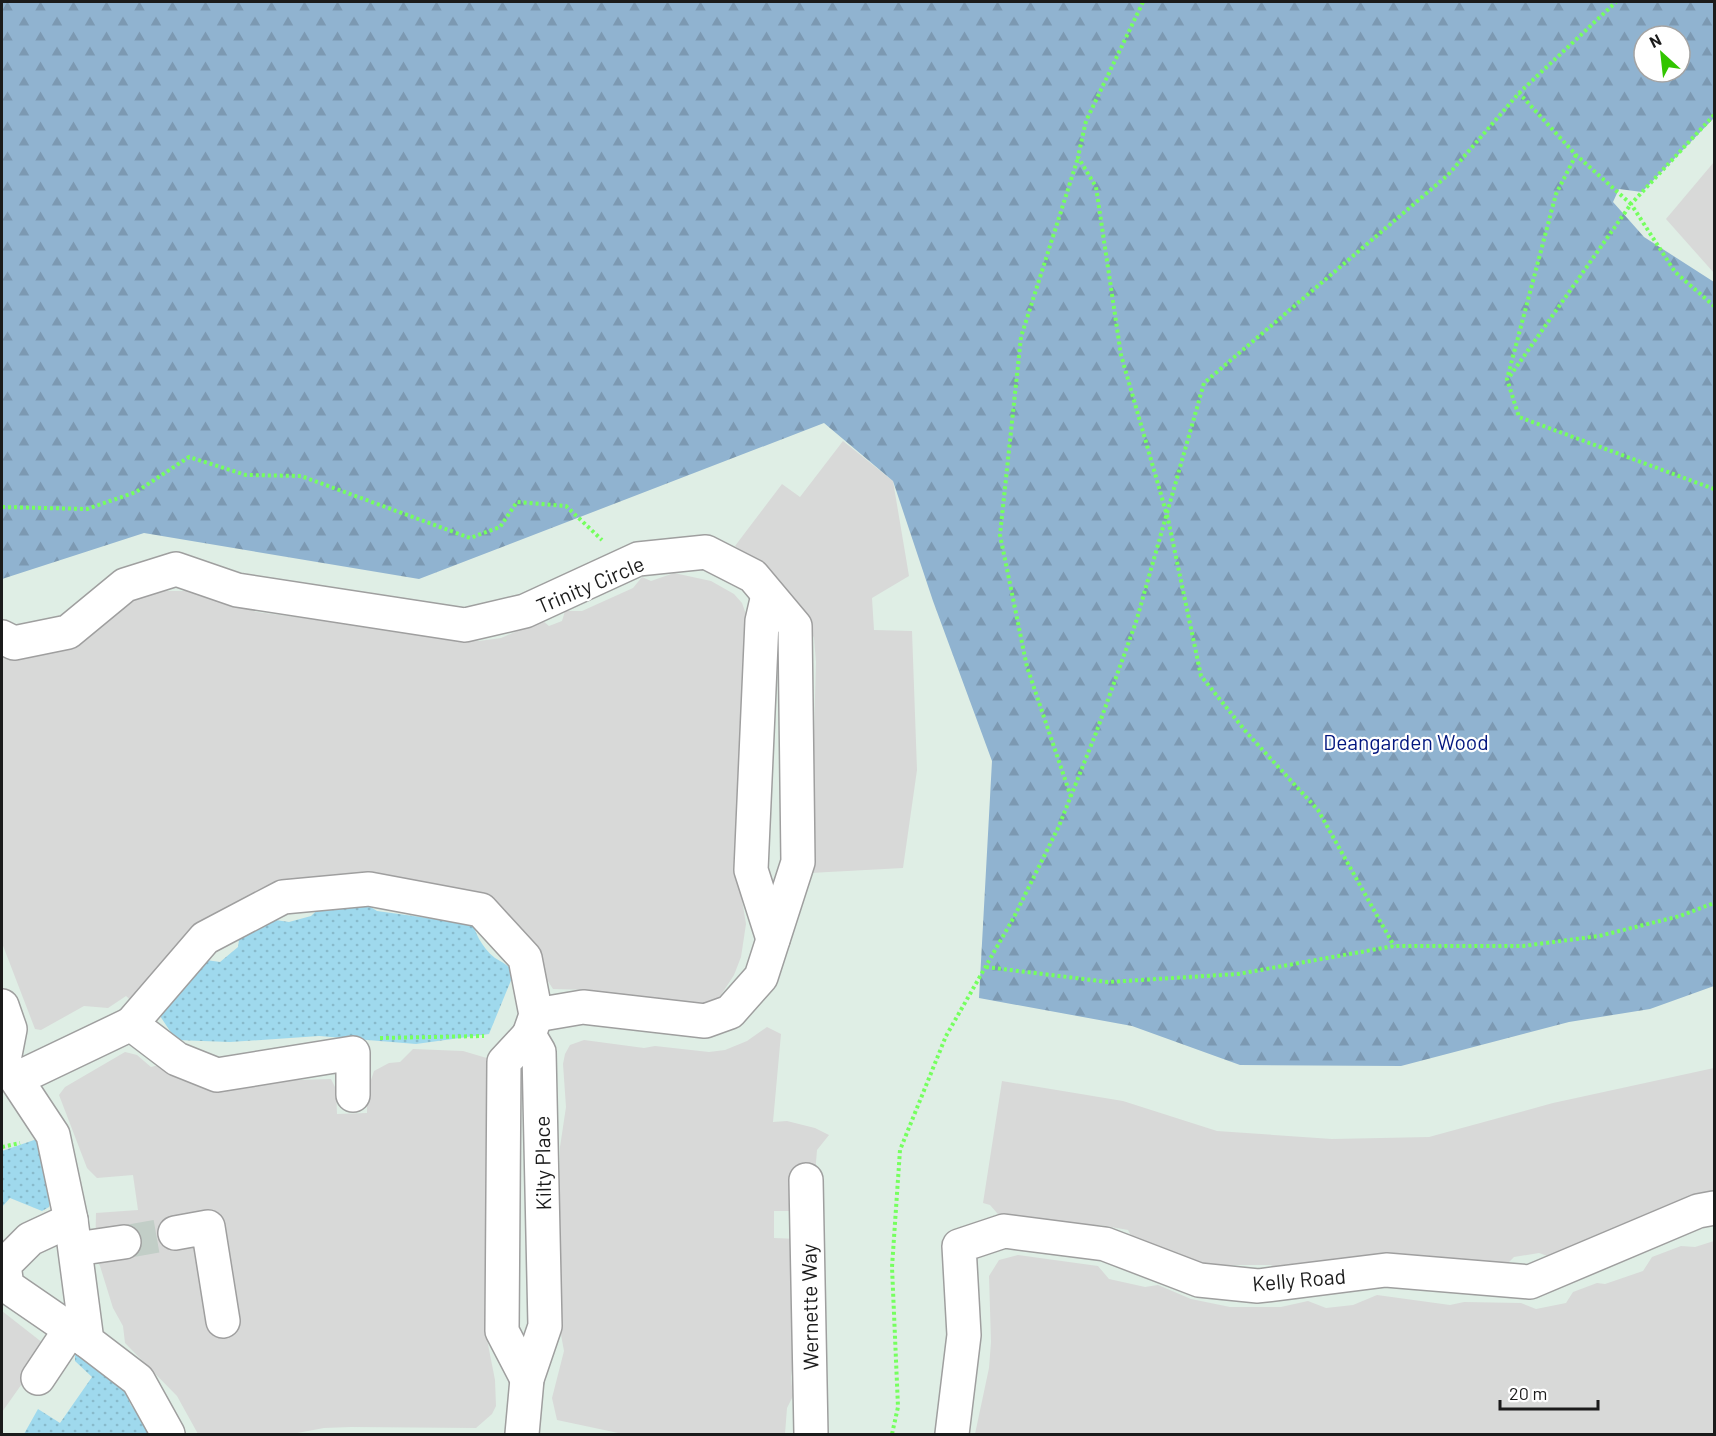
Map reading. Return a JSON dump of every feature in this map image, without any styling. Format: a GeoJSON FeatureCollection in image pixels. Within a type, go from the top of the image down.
{"type":"FeatureCollection","features":[{"type":"Feature","properties":{"kind":"street","name":"Trinity Circle"},"geometry":{"type":"LineString","coordinates":[[2,637],[14,643],[68,632],[125,585],[176,569],[237,590],[465,625],[525,611],[638,559],[706,552],[753,576],[795,626],[798,862],[761,977],[730,1012],[705,1021],[583,1007],[532,1025]]}},
{"type":"Feature","properties":{"kind":"street"},"geometry":{"type":"LineString","coordinates":[[768,595],[762,621],[751,870],[773,939]]}},
{"type":"Feature","properties":{"kind":"street","name":"Kilty Place"},"geometry":{"type":"LineString","coordinates":[[132,1024],[205,938],[283,897],[369,889],[481,910],[525,958],[532,1025],[539,1052],[545,1326],[527,1379],[522,1434]]}},
{"type":"Feature","properties":{"kind":"street"},"geometry":{"type":"LineString","coordinates":[[2,1006],[10,1029],[6,1075],[53,1135],[73,1234],[78,1336],[38,1378]]}},
{"type":"Feature","properties":{"kind":"street"},"geometry":{"type":"LineString","coordinates":[[6,1075],[132,1024],[177,1059],[217,1075],[354,1053],[353,1095]]}},
{"type":"Feature","properties":{"kind":"street"},"geometry":{"type":"LineString","coordinates":[[527,1379],[502,1331],[504,1062],[532,1025]]}},
{"type":"Feature","properties":{"kind":"street","name":"Wernette Way"},"geometry":{"type":"LineString","coordinates":[[806,1180],[812,1434]]}},
{"type":"Feature","properties":{"kind":"street","name":"Kelly Road"},"geometry":{"type":"LineString","coordinates":[[952,1434],[964,1335],[959,1246],[1004,1231],[1106,1244],[1200,1280],[1258,1286],[1386,1270],[1530,1282],[1698,1211],[1714,1208]]}},
{"type":"Feature","properties":{"kind":"street"},"geometry":{"type":"LineString","coordinates":[[175,1233],[208,1227],[223,1321]]}},
{"type":"Feature","properties":{"kind":"street"},"geometry":{"type":"LineString","coordinates":[[124,1242],[73,1234],[30,1239],[3,1265],[7,1286],[138,1380],[168,1434]]}},
{"type":"Feature","properties":{"kind":"path"},"geometry":{"type":"LineString","coordinates":[[1071,797],[1027,667],[1000,535],[1021,337],[1078,158],[1086,121],[1143,2]]}},
{"type":"Feature","properties":{"kind":"path"},"geometry":{"type":"LineString","coordinates":[[892,1434],[898,1407],[892,1267],[900,1150],[946,1036],[1014,917],[1071,797],[1136,622],[1168,519],[1204,383],[1448,175],[1519,93],[1616,2]]}},
{"type":"Feature","properties":{"kind":"path"},"geometry":{"type":"LineString","coordinates":[[1519,93],[1576,155],[1631,204],[1675,272],[1714,306]]}},
{"type":"Feature","properties":{"kind":"path"},"geometry":{"type":"LineString","coordinates":[[1507,379],[1631,204],[1714,115]]}},
{"type":"Feature","properties":{"kind":"path"},"geometry":{"type":"LineString","coordinates":[[1576,155],[1556,194],[1507,379],[1519,417],[1714,489]]}},
{"type":"Feature","properties":{"kind":"path"},"geometry":{"type":"LineString","coordinates":[[1078,158],[1096,187],[1120,355],[1168,519],[1201,676],[1247,733],[1318,810],[1394,946]]}},
{"type":"Feature","properties":{"kind":"path"},"geometry":{"type":"LineString","coordinates":[[2,507],[87,509],[136,492],[189,457],[246,475],[301,476],[470,538],[500,527],[518,502],[566,506],[604,541],[638,559]]}},
{"type":"Feature","properties":{"kind":"path"},"geometry":{"type":"LineString","coordinates":[[986,967],[1108,982],[1238,974],[1394,946],[1523,946],[1599,936],[1680,916],[1714,903]]}},
{"type":"Feature","properties":{"kind":"path"},"geometry":{"type":"LineString","coordinates":[[354,1053],[380,1038],[532,1025]]}},
{"type":"Feature","properties":{"kind":"shaded area"},"geometry":{"type":"Polygon","coordinates":[[[1714,162],[1714,273],[1666,219],[1714,162]]]}},
{"type":"Feature","properties":{"kind":"shaded area"},"geometry":{"type":"Polygon","coordinates":[[[843,441],[893,481],[909,576],[872,598],[874,630],[912,631],[917,770],[903,868],[810,873],[816,662],[814,638],[804,617],[778,578],[735,546],[782,484],[800,497],[843,441]]]}},
{"type":"Feature","properties":{"kind":"shaded area"},"geometry":{"type":"Polygon","coordinates":[[[674,573],[711,581],[734,594],[742,603],[747,617],[737,869],[746,924],[741,957],[734,975],[719,998],[708,1007],[697,1009],[590,990],[553,989],[521,939],[329,878],[134,1003],[126,996],[108,1008],[84,1006],[41,1030],[35,1029],[2,943],[2,652],[31,657],[71,645],[111,608],[155,591],[190,591],[257,612],[479,641],[501,638],[542,620],[549,626],[562,621],[565,611],[582,611],[633,588],[642,577],[651,581],[674,573]]]}},
{"type":"Feature","properties":{"kind":"shaded area"},"geometry":{"type":"Polygon","coordinates":[[[354,897],[377,911],[435,919],[450,914],[470,916],[482,944],[514,973],[489,1034],[416,1044],[319,1036],[230,1042],[176,1040],[160,1016],[163,1001],[206,960],[220,962],[238,947],[240,933],[262,918],[289,922],[311,916],[329,899],[354,897]]]}},
{"type":"Feature","properties":{"kind":"shaded area"},"geometry":{"type":"Polygon","coordinates":[[[767,1027],[781,1034],[773,1122],[787,1121],[815,1128],[829,1135],[817,1150],[813,1199],[797,1211],[774,1211],[774,1238],[799,1239],[799,1346],[793,1361],[791,1377],[793,1396],[787,1408],[785,1434],[623,1434],[557,1420],[552,1398],[564,1351],[557,1313],[560,1147],[566,1107],[563,1064],[565,1054],[570,1045],[584,1040],[644,1048],[655,1046],[709,1052],[725,1050],[747,1041],[767,1027]]]}},
{"type":"Feature","properties":{"kind":"shaded area"},"geometry":{"type":"Polygon","coordinates":[[[413,1049],[463,1051],[490,1059],[487,1084],[485,1329],[495,1380],[496,1406],[492,1414],[476,1428],[351,1427],[324,1428],[292,1434],[198,1434],[177,1396],[125,1343],[123,1326],[113,1308],[100,1266],[95,1258],[96,1213],[138,1210],[133,1175],[97,1178],[87,1168],[59,1095],[65,1087],[125,1052],[137,1055],[151,1067],[159,1065],[181,1080],[210,1086],[228,1082],[331,1079],[336,1089],[337,1114],[367,1113],[367,1092],[374,1071],[389,1063],[400,1062],[413,1049]]]}},
{"type":"Feature","properties":{"kind":"shaded area"},"geometry":{"type":"Polygon","coordinates":[[[1714,1068],[1714,1199],[1667,1206],[1645,1215],[1624,1238],[1565,1262],[1539,1253],[1514,1257],[1500,1271],[1431,1269],[1414,1256],[1381,1255],[1283,1277],[1271,1265],[1222,1265],[1210,1271],[1135,1243],[1128,1230],[1100,1225],[1091,1229],[1004,1221],[990,1205],[983,1203],[1002,1081],[1123,1101],[1217,1131],[1332,1139],[1429,1137],[1553,1103],[1714,1068]]]}},
{"type":"Feature","properties":{"kind":"shaded area"},"geometry":{"type":"Polygon","coordinates":[[[40,1138],[53,1193],[49,1207],[42,1211],[10,1198],[2,1207],[2,1151],[40,1138]]]}},
{"type":"Feature","properties":{"kind":"shaded area"},"geometry":{"type":"Polygon","coordinates":[[[1714,1241],[1714,1434],[975,1434],[989,1368],[991,1342],[989,1276],[999,1260],[1018,1255],[1098,1266],[1109,1279],[1145,1287],[1158,1285],[1191,1299],[1230,1307],[1281,1307],[1308,1301],[1326,1308],[1353,1305],[1377,1295],[1450,1305],[1464,1302],[1521,1303],[1536,1309],[1566,1303],[1573,1292],[1643,1271],[1652,1257],[1681,1246],[1695,1247],[1714,1241]]]}},
{"type":"Feature","properties":{"kind":"shaded area"},"geometry":{"type":"Polygon","coordinates":[[[2,1311],[48,1347],[2,1412],[2,1311]]]}},
{"type":"Feature","properties":{"kind":"shaded area"},"geometry":{"type":"Polygon","coordinates":[[[81,1350],[120,1382],[131,1405],[151,1434],[24,1434],[38,1409],[60,1423],[92,1377],[75,1361],[75,1354],[81,1350]]]}},
{"type":"Feature","properties":{"kind":"green space","name":"Deangarden Wood"},"geometry":{"type":"Polygon","coordinates":[[[2,2],[1714,2],[1714,118],[1642,192],[1619,189],[1613,202],[1644,237],[1714,282],[1714,986],[1650,1009],[1569,1022],[1401,1066],[1240,1065],[1132,1026],[979,998],[992,761],[933,601],[893,481],[824,423],[419,579],[144,533],[2,579],[2,2]]]}},
{"type":"Feature","properties":{"kind":"tunnel"},"geometry":{"type":"LineString","coordinates":[[124,1242],[175,1233]]}}]}
